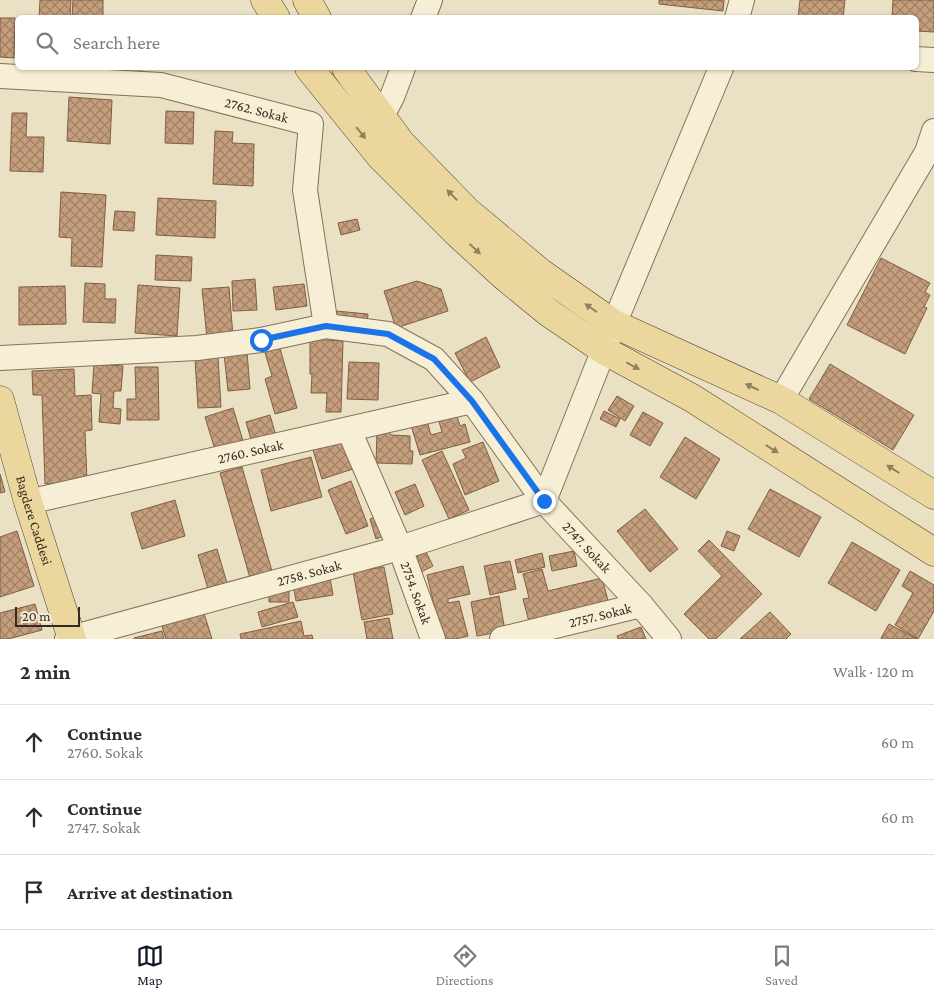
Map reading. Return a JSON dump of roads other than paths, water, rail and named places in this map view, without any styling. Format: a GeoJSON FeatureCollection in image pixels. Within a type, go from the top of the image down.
{"type":"FeatureCollection","features":[{"type":"Feature","properties":{"kind":"main road"},"geometry":{"type":"LineString","coordinates":[[265,0],[274,15]]}},
{"type":"Feature","properties":{"kind":"main road"},"geometry":{"type":"LineString","coordinates":[[307,0],[315,15]]}},
{"type":"Feature","properties":{"kind":"main road"},"geometry":{"type":"LineString","coordinates":[[311,70],[380,156],[458,234],[505,277],[549,313],[605,351],[692,398],[934,552]]}},
{"type":"Feature","properties":{"kind":"main road"},"geometry":{"type":"LineString","coordinates":[[348,70],[401,143],[467,211],[540,274],[614,324],[781,400],[934,495]]}},
{"type":"Feature","properties":{"kind":"main road","name":"Bagdere Caddesi"},"geometry":{"type":"LineString","coordinates":[[0,400],[28,502],[70,638]]}},
{"type":"Feature","properties":{"kind":"street"},"geometry":{"type":"LineString","coordinates":[[424,15],[430,0]]}},
{"type":"Feature","properties":{"kind":"street"},"geometry":{"type":"LineString","coordinates":[[738,15],[742,0]]}},
{"type":"Feature","properties":{"kind":"street"},"geometry":{"type":"LineString","coordinates":[[919,59],[934,60]]}},
{"type":"Feature","properties":{"kind":"street"},"geometry":{"type":"LineString","coordinates":[[382,116],[403,70]]}},
{"type":"Feature","properties":{"kind":"street"},"geometry":{"type":"LineString","coordinates":[[544,501],[605,351],[614,324],[720,70]]}},
{"type":"Feature","properties":{"kind":"street","name":"2762. Sokak"},"geometry":{"type":"LineString","coordinates":[[0,76],[161,85],[311,124]]}},
{"type":"Feature","properties":{"kind":"street"},"geometry":{"type":"LineString","coordinates":[[0,358],[197,348],[261,340],[326,326],[306,190],[311,124],[335,100]]}},
{"type":"Feature","properties":{"kind":"street"},"geometry":{"type":"LineString","coordinates":[[781,400],[927,152],[934,131]]}},
{"type":"Feature","properties":{"kind":"street","name":"2747. Sokak"},"geometry":{"type":"LineString","coordinates":[[326,326],[388,334],[434,359],[472,401],[544,501],[641,606],[668,639]]}},
{"type":"Feature","properties":{"kind":"street","name":"2760. Sokak"},"geometry":{"type":"LineString","coordinates":[[28,502],[472,401]]}},
{"type":"Feature","properties":{"kind":"street","name":"2754. Sokak"},"geometry":{"type":"LineString","coordinates":[[349,430],[400,548],[433,639]]}},
{"type":"Feature","properties":{"kind":"street","name":"2758. Sokak"},"geometry":{"type":"LineString","coordinates":[[70,638],[400,548],[544,501]]}},
{"type":"Feature","properties":{"kind":"street","name":"2757. Sokak"},"geometry":{"type":"LineString","coordinates":[[502,639],[641,606]]}}]}
